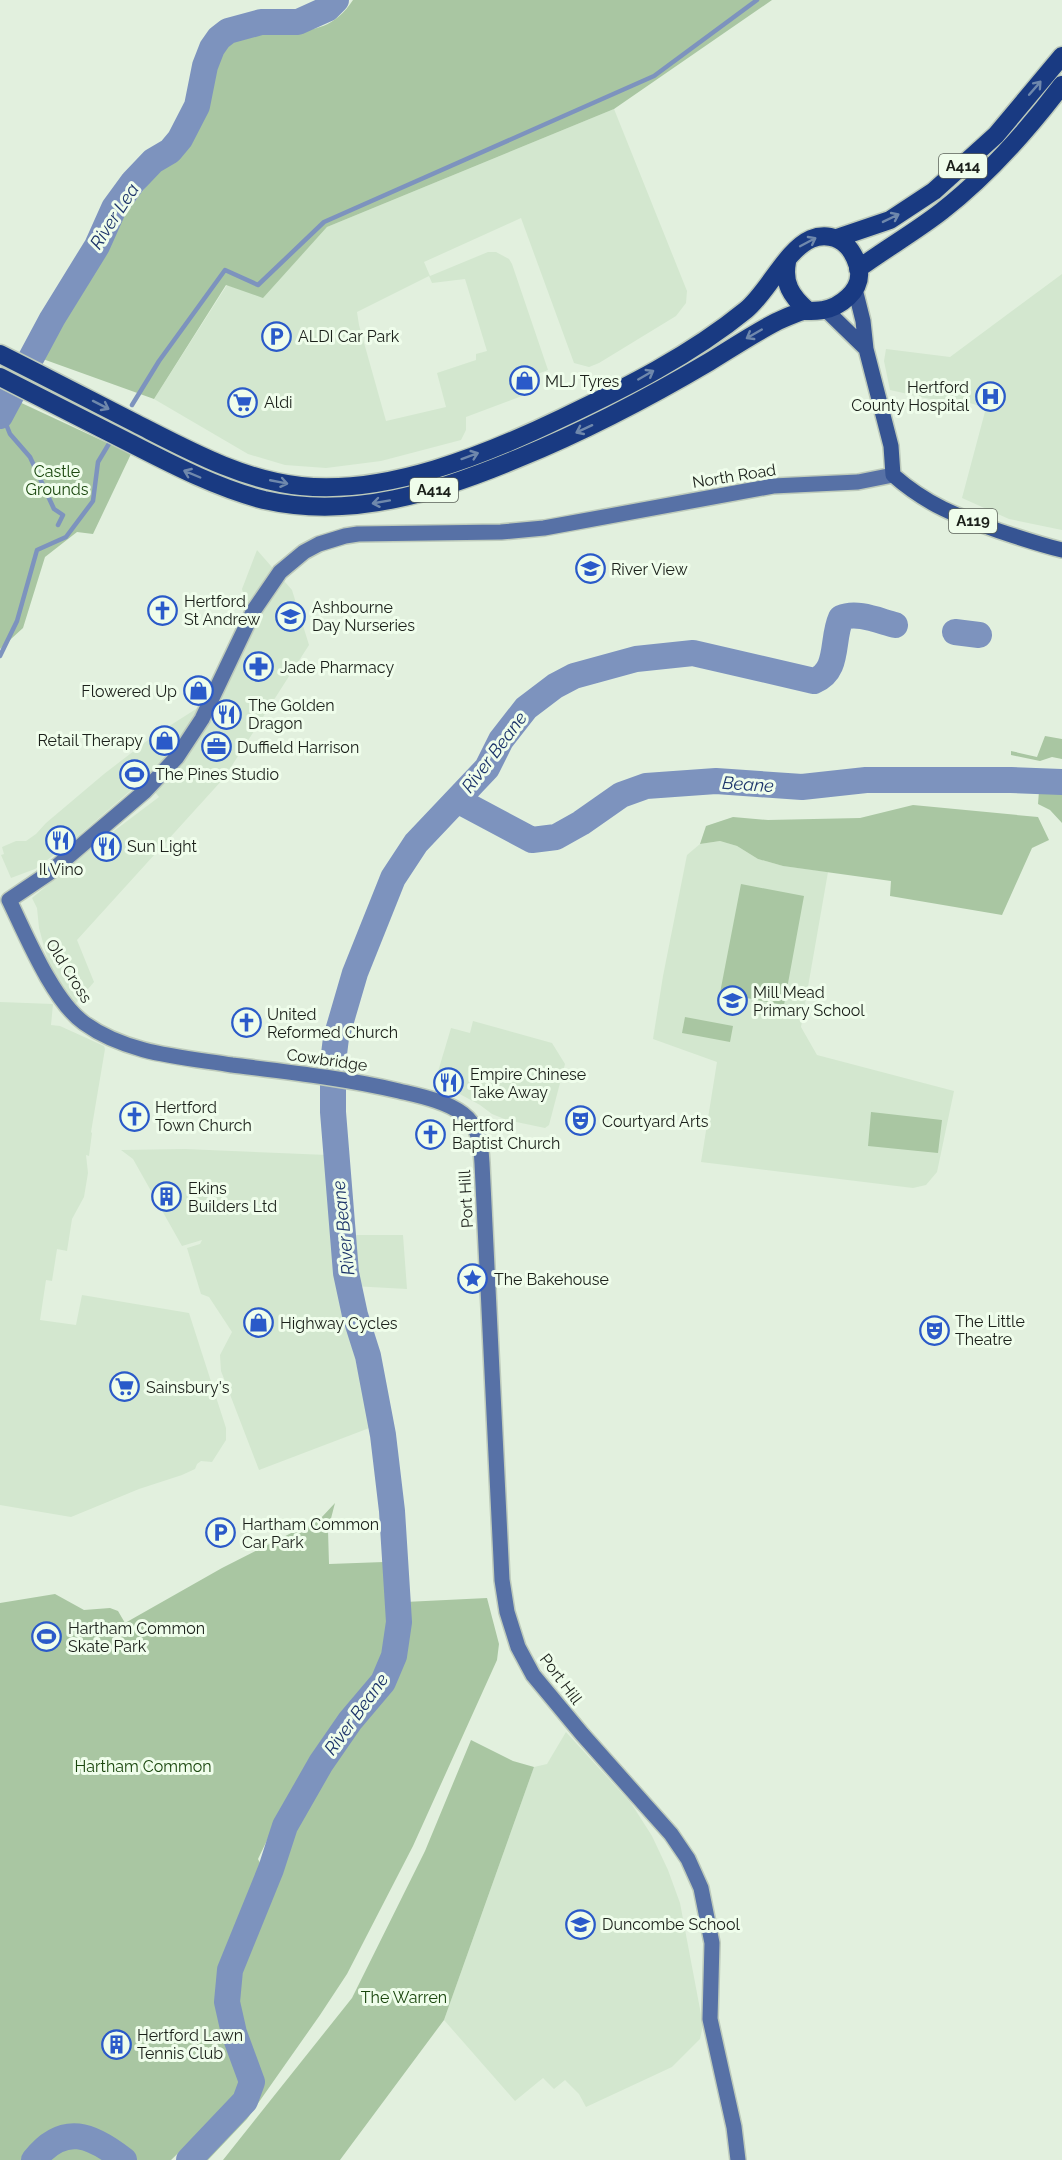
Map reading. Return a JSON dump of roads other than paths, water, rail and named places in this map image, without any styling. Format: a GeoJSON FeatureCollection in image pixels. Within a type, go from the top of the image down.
{"type":"FeatureCollection","features":[{"type":"Feature","properties":{"kind":"highway","name":"A414"},"geometry":{"type":"LineString","coordinates":[[837,238],[890,220],[934,191],[996,135],[1062,56]]}},
{"type":"Feature","properties":{"kind":"highway","name":"A414"},"geometry":{"type":"LineString","coordinates":[[858,269],[925,224],[974,183],[1010,147],[1062,85]]}},
{"type":"Feature","properties":{"kind":"highway"},"geometry":{"type":"LineString","coordinates":[[819,237],[837,238],[846,244],[854,255],[860,277],[855,289],[846,299],[826,310],[807,310],[788,288],[785,274],[787,262],[794,252],[809,240],[819,237]]}},
{"type":"Feature","properties":{"kind":"highway","name":"A414"},"geometry":{"type":"LineString","coordinates":[[0,354],[192,452],[239,472],[298,486],[325,488],[377,484],[423,473],[484,451],[613,394],[693,347],[731,321],[763,294],[787,262]]}},
{"type":"Feature","properties":{"kind":"highway","name":"A414"},"geometry":{"type":"LineString","coordinates":[[2,378],[180,469],[228,489],[290,505],[321,507],[366,505],[404,498],[439,488],[494,469],[556,443],[633,405],[763,329],[807,310]]}},
{"type":"Feature","properties":{"kind":"main road"},"geometry":{"type":"LineString","coordinates":[[855,289],[863,321],[866,349],[891,446],[893,475]]}},
{"type":"Feature","properties":{"kind":"main road"},"geometry":{"type":"LineString","coordinates":[[826,310],[866,349]]}},
{"type":"Feature","properties":{"kind":"main road","name":"North Road"},"geometry":{"type":"LineString","coordinates":[[4,899],[49,873],[144,792],[177,757],[202,718],[254,610],[271,583],[286,566],[304,552],[332,539],[358,534],[501,532],[550,527],[773,486],[858,482],[893,475]]}},
{"type":"Feature","properties":{"kind":"main road","name":"A119"},"geometry":{"type":"LineString","coordinates":[[893,475],[912,492],[943,510],[1023,539],[1062,550]]}},
{"type":"Feature","properties":{"kind":"main road","name":"Old Cross"},"geometry":{"type":"LineString","coordinates":[[4,899],[67,1006],[85,1024],[120,1042]]}},
{"type":"Feature","properties":{"kind":"main road","name":"Cowbridge"},"geometry":{"type":"LineString","coordinates":[[120,1042],[161,1054],[379,1087],[444,1104],[462,1113],[468,1119],[478,1138]]}},
{"type":"Feature","properties":{"kind":"main road","name":"Port Hill"},"geometry":{"type":"LineString","coordinates":[[478,1138],[482,1163],[502,1580],[507,1612],[518,1647],[532,1675],[671,1834],[688,1859],[701,1888],[708,1912],[712,1943],[710,2019],[734,2127],[738,2160]]}},
{"type":"Feature","properties":{"kind":"waterway","name":"River Lea"},"geometry":{"type":"LineString","coordinates":[[0,416],[52,319],[97,246],[114,208],[133,182],[153,161],[170,151],[180,139],[197,106],[205,66],[219,38],[228,31],[261,22],[298,22],[327,9],[336,0]]}},
{"type":"Feature","properties":{"kind":"waterway"},"geometry":{"type":"LineString","coordinates":[[132,405],[159,361],[225,270],[258,285],[324,222],[654,76],[757,0]]}},
{"type":"Feature","properties":{"kind":"waterway"},"geometry":{"type":"LineString","coordinates":[[2,414],[10,434],[30,457],[54,509],[63,515],[58,525]]}},
{"type":"Feature","properties":{"kind":"waterway"},"geometry":{"type":"LineString","coordinates":[[0,656],[17,621],[37,550],[66,537],[93,501],[98,462],[110,442]]}},
{"type":"Feature","properties":{"kind":"waterway","name":"River Beane"},"geometry":{"type":"LineString","coordinates":[[189,2160],[245,2101],[252,2082],[234,2033],[227,2002],[230,1970],[271,1869],[285,1826],[321,1763],[350,1721],[383,1682],[394,1656],[399,1622],[392,1511],[383,1435],[368,1356],[355,1315],[346,1273],[333,1112],[333,1062],[336,1038],[355,973],[393,878],[416,843],[487,768],[501,740],[526,708],[555,686],[574,676],[636,659],[693,653],[814,681],[828,670],[834,654],[841,618],[861,616],[895,625]]}},
{"type":"Feature","properties":{"kind":"waterway","name":"River Beane"},"geometry":{"type":"LineString","coordinates":[[955,632],[979,635]]}},
{"type":"Feature","properties":{"kind":"waterway","name":"Beane"},"geometry":{"type":"LineString","coordinates":[[457,800],[532,840],[556,837],[581,823],[621,795],[646,786],[716,781],[802,787],[866,780],[1062,782]]}},
{"type":"Feature","properties":{"kind":"waterway","name":"River Beane"},"geometry":{"type":"LineString","coordinates":[[34,2160],[56,2140],[78,2136],[101,2144],[124,2160]]}},
{"type":"Feature","properties":{"kind":"place","name":"ALDI Car Park"},"geometry":{"type":"Point","coordinates":[277,336]}},
{"type":"Feature","properties":{"kind":"place","name":"MLJ Tyres"},"geometry":{"type":"Point","coordinates":[524,381]}},
{"type":"Feature","properties":{"kind":"place","name":"Hertford County Hospital"},"geometry":{"type":"Point","coordinates":[990,396]}},
{"type":"Feature","properties":{"kind":"place","name":"Aldi"},"geometry":{"type":"Point","coordinates":[243,402]}},
{"type":"Feature","properties":{"kind":"place","name":"River View"},"geometry":{"type":"Point","coordinates":[590,569]}},
{"type":"Feature","properties":{"kind":"place","name":"Hertford St Andrew"},"geometry":{"type":"Point","coordinates":[163,610]}},
{"type":"Feature","properties":{"kind":"place","name":"Ashbourne Day Nurseries"},"geometry":{"type":"Point","coordinates":[291,616]}},
{"type":"Feature","properties":{"kind":"place","name":"Jade Pharmacy"},"geometry":{"type":"Point","coordinates":[259,667]}},
{"type":"Feature","properties":{"kind":"place","name":"Flowered Up"},"geometry":{"type":"Point","coordinates":[198,691]}},
{"type":"Feature","properties":{"kind":"place","name":"The Golden Dragon"},"geometry":{"type":"Point","coordinates":[227,714]}},
{"type":"Feature","properties":{"kind":"place","name":"Retail Therapy"},"geometry":{"type":"Point","coordinates":[164,740]}},
{"type":"Feature","properties":{"kind":"place","name":"Duffield Harrison"},"geometry":{"type":"Point","coordinates":[216,747]}},
{"type":"Feature","properties":{"kind":"place","name":"The Pines Studio"},"geometry":{"type":"Point","coordinates":[134,774]}},
{"type":"Feature","properties":{"kind":"place","name":"Il Vino"},"geometry":{"type":"Point","coordinates":[61,841]}},
{"type":"Feature","properties":{"kind":"place","name":"Sun Light"},"geometry":{"type":"Point","coordinates":[106,846]}},
{"type":"Feature","properties":{"kind":"place","name":"Mill Mead Primary School"},"geometry":{"type":"Point","coordinates":[732,1001]}},
{"type":"Feature","properties":{"kind":"place","name":"United Reformed Church"},"geometry":{"type":"Point","coordinates":[246,1023]}},
{"type":"Feature","properties":{"kind":"place","name":"Empire Chinese Take Away"},"geometry":{"type":"Point","coordinates":[449,1083]}},
{"type":"Feature","properties":{"kind":"place","name":"Hertford Town Church"},"geometry":{"type":"Point","coordinates":[134,1116]}},
{"type":"Feature","properties":{"kind":"place","name":"Courtyard Arts"},"geometry":{"type":"Point","coordinates":[581,1121]}},
{"type":"Feature","properties":{"kind":"place","name":"Hertford Baptist Church"},"geometry":{"type":"Point","coordinates":[431,1134]}},
{"type":"Feature","properties":{"kind":"place","name":"Ekins Builders Ltd"},"geometry":{"type":"Point","coordinates":[167,1197]}},
{"type":"Feature","properties":{"kind":"place","name":"The Bakehouse"},"geometry":{"type":"Point","coordinates":[473,1279]}},
{"type":"Feature","properties":{"kind":"place","name":"Highway Cycles"},"geometry":{"type":"Point","coordinates":[259,1323]}},
{"type":"Feature","properties":{"kind":"place","name":"The Little Theatre"},"geometry":{"type":"Point","coordinates":[934,1330]}},
{"type":"Feature","properties":{"kind":"place","name":"Sainsbury's"},"geometry":{"type":"Point","coordinates":[125,1387]}},
{"type":"Feature","properties":{"kind":"place","name":"Hartham Common Car Park"},"geometry":{"type":"Point","coordinates":[221,1533]}},
{"type":"Feature","properties":{"kind":"place","name":"Hartham Common Skate Park"},"geometry":{"type":"Point","coordinates":[47,1637]}},
{"type":"Feature","properties":{"kind":"place","name":"Duncombe School"},"geometry":{"type":"Point","coordinates":[581,1924]}},
{"type":"Feature","properties":{"kind":"place","name":"Hertford Lawn Tennis Club"},"geometry":{"type":"Point","coordinates":[116,2044]}},
{"type":"Feature","properties":{"kind":"park label","name":"Castle Grounds"},"geometry":{"type":"Point","coordinates":[57,480]}},
{"type":"Feature","properties":{"kind":"park label","name":"Hartham Common"},"geometry":{"type":"Point","coordinates":[143,1766]}},
{"type":"Feature","properties":{"kind":"park label","name":"The Warren"},"geometry":{"type":"Point","coordinates":[404,1997]}}]}
